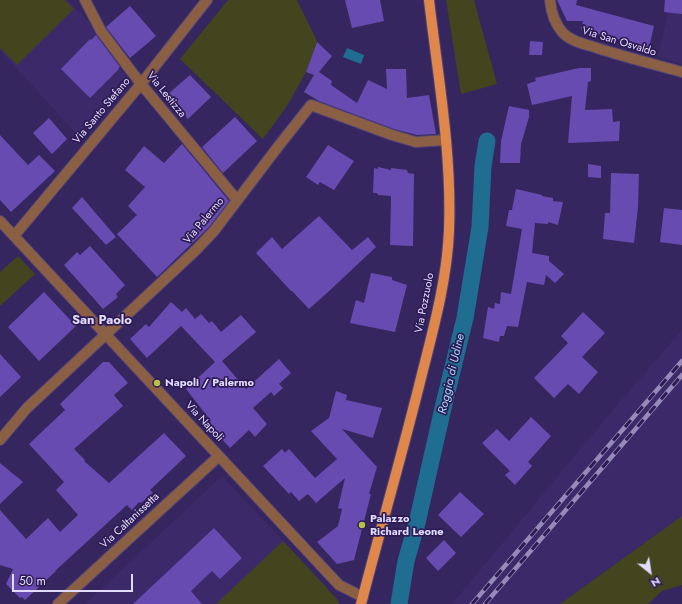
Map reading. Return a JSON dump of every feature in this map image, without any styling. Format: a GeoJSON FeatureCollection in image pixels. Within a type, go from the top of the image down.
{"type":"FeatureCollection","features":[{"type":"Feature","properties":{"kind":"main road","name":"Via Pozzuolo"},"geometry":{"type":"LineString","coordinates":[[362,600],[415,405],[440,304],[449,232],[449,185],[446,140],[429,0]]}},
{"type":"Feature","properties":{"kind":"street","name":"Via Lestizza"},"geometry":{"type":"LineString","coordinates":[[85,0],[101,31],[141,84],[237,200]]}},
{"type":"Feature","properties":{"kind":"street","name":"Via Santo Stefano"},"geometry":{"type":"LineString","coordinates":[[14,236],[141,84],[207,0]]}},
{"type":"Feature","properties":{"kind":"street","name":"Via San Osvaldo"},"geometry":{"type":"LineString","coordinates":[[550,0],[551,10],[556,24],[564,34],[574,41],[613,54],[682,72]]}},
{"type":"Feature","properties":{"kind":"street","name":"Via Palermo"},"geometry":{"type":"LineString","coordinates":[[0,440],[27,408],[196,250],[214,231],[311,105],[392,135],[416,142],[446,140]]}},
{"type":"Feature","properties":{"kind":"street","name":"Via Napoli"},"geometry":{"type":"LineString","coordinates":[[0,221],[338,585],[362,600]]}},
{"type":"Feature","properties":{"kind":"street","name":"Via Caltanissetta"},"geometry":{"type":"LineString","coordinates":[[58,604],[219,456]]}},
{"type":"Feature","properties":{"kind":"shaded area"},"geometry":{"type":"Polygon","coordinates":[[[0,0],[68,0],[89,22],[96,36],[129,81],[81,139],[0,50],[0,0]]]}},
{"type":"Feature","properties":{"kind":"shaded area"},"geometry":{"type":"Polygon","coordinates":[[[665,0],[682,0],[682,64],[658,57],[668,13],[664,12],[665,0]]]}},
{"type":"Feature","properties":{"kind":"shaded area"},"geometry":{"type":"Polygon","coordinates":[[[682,330],[682,516],[560,604],[452,604],[611,412],[682,330]]]}},
{"type":"Feature","properties":{"kind":"shaded area"},"geometry":{"type":"Polygon","coordinates":[[[222,476],[326,586],[307,604],[85,604],[222,476]]]}},
{"type":"Feature","properties":{"kind":"green space"},"geometry":{"type":"Polygon","coordinates":[[[0,0],[65,0],[74,9],[17,65],[0,48],[0,0]]]}},
{"type":"Feature","properties":{"kind":"green space"},"geometry":{"type":"Polygon","coordinates":[[[228,0],[297,0],[317,41],[306,72],[287,106],[263,139],[180,59],[228,0]]]}},
{"type":"Feature","properties":{"kind":"green space"},"geometry":{"type":"Polygon","coordinates":[[[446,0],[474,0],[497,84],[461,94],[446,0]]]}},
{"type":"Feature","properties":{"kind":"green space"},"geometry":{"type":"Polygon","coordinates":[[[18,256],[35,274],[0,306],[0,272],[18,256]]]}},
{"type":"Feature","properties":{"kind":"green space"},"geometry":{"type":"Polygon","coordinates":[[[682,516],[682,585],[662,591],[648,604],[560,604],[682,516]]]}},
{"type":"Feature","properties":{"kind":"green space"},"geometry":{"type":"Polygon","coordinates":[[[283,541],[337,599],[339,604],[216,604],[283,541]]]}},
{"type":"Feature","properties":{"kind":"water"},"geometry":{"type":"Polygon","coordinates":[[[347,48],[364,55],[361,64],[343,57],[347,48]]]}},
{"type":"Feature","properties":{"kind":"building"},"geometry":{"type":"Polygon","coordinates":[[[345,0],[380,0],[384,21],[352,28],[345,0]]]}},
{"type":"Feature","properties":{"kind":"building"},"geometry":{"type":"Polygon","coordinates":[[[557,0],[577,0],[576,5],[654,26],[649,48],[581,29],[583,21],[567,21],[557,0]]]}},
{"type":"Feature","properties":{"kind":"building"},"geometry":{"type":"Polygon","coordinates":[[[665,0],[682,0],[682,14],[664,12],[665,0]]]}},
{"type":"Feature","properties":{"kind":"building"},"geometry":{"type":"Polygon","coordinates":[[[130,6],[156,36],[130,58],[106,27],[130,6]]]}},
{"type":"Feature","properties":{"kind":"building"},"geometry":{"type":"Polygon","coordinates":[[[96,35],[120,67],[90,98],[61,69],[90,39],[91,40],[96,35]]]}},
{"type":"Feature","properties":{"kind":"building"},"geometry":{"type":"Polygon","coordinates":[[[530,41],[543,42],[542,55],[529,55],[530,41]]]}},
{"type":"Feature","properties":{"kind":"building"},"geometry":{"type":"Polygon","coordinates":[[[317,42],[332,56],[319,72],[332,81],[331,85],[357,103],[368,80],[387,89],[386,69],[406,69],[407,98],[429,95],[436,134],[417,135],[394,129],[319,101],[304,92],[314,75],[306,72],[317,42]]]}},
{"type":"Feature","properties":{"kind":"building"},"geometry":{"type":"Polygon","coordinates":[[[579,68],[591,68],[591,81],[588,82],[585,110],[612,109],[613,122],[620,121],[619,141],[568,143],[572,96],[532,105],[527,84],[536,81],[535,78],[579,68]]]}},
{"type":"Feature","properties":{"kind":"building"},"geometry":{"type":"Polygon","coordinates":[[[190,75],[211,97],[188,119],[167,95],[190,75]]]}},
{"type":"Feature","properties":{"kind":"building"},"geometry":{"type":"Polygon","coordinates":[[[509,106],[529,110],[529,117],[521,144],[520,163],[500,163],[501,141],[509,106]]]}},
{"type":"Feature","properties":{"kind":"building"},"geometry":{"type":"Polygon","coordinates":[[[235,117],[257,141],[223,173],[202,147],[235,117]]]}},
{"type":"Feature","properties":{"kind":"building"},"geometry":{"type":"Polygon","coordinates":[[[49,118],[67,139],[52,154],[33,133],[49,118]]]}},
{"type":"Feature","properties":{"kind":"building"},"geometry":{"type":"Polygon","coordinates":[[[0,135],[28,165],[39,155],[55,171],[11,212],[0,200],[0,135]]]}},
{"type":"Feature","properties":{"kind":"building"},"geometry":{"type":"Polygon","coordinates":[[[182,144],[229,201],[209,227],[157,277],[117,234],[137,215],[128,206],[145,187],[125,170],[144,146],[164,163],[182,144]]]}},
{"type":"Feature","properties":{"kind":"building"},"geometry":{"type":"Polygon","coordinates":[[[328,145],[354,161],[334,190],[320,182],[318,185],[306,177],[328,145]]]}},
{"type":"Feature","properties":{"kind":"building"},"geometry":{"type":"Polygon","coordinates":[[[588,164],[601,166],[601,178],[588,177],[588,164]]]}},
{"type":"Feature","properties":{"kind":"building"},"geometry":{"type":"Polygon","coordinates":[[[378,167],[391,170],[391,168],[407,170],[408,173],[414,174],[413,246],[390,245],[391,196],[373,193],[374,168],[378,169],[378,167]]]}},
{"type":"Feature","properties":{"kind":"building"},"geometry":{"type":"Polygon","coordinates":[[[611,173],[639,174],[638,207],[634,243],[603,239],[605,213],[610,213],[611,173]]]}},
{"type":"Feature","properties":{"kind":"building"},"geometry":{"type":"Polygon","coordinates":[[[516,189],[553,198],[553,201],[563,202],[558,225],[548,222],[548,224],[535,223],[532,253],[549,256],[549,261],[564,274],[555,283],[546,275],[544,285],[527,282],[518,327],[507,326],[504,336],[500,336],[499,342],[483,338],[488,307],[494,309],[495,303],[500,304],[501,292],[511,294],[522,229],[506,226],[509,210],[512,210],[516,189]]]}},
{"type":"Feature","properties":{"kind":"building"},"geometry":{"type":"Polygon","coordinates":[[[82,197],[116,237],[106,245],[72,208],[82,197]]]}},
{"type":"Feature","properties":{"kind":"building"},"geometry":{"type":"Polygon","coordinates":[[[664,208],[682,210],[682,245],[660,242],[664,208]]]}},
{"type":"Feature","properties":{"kind":"building"},"geometry":{"type":"Polygon","coordinates":[[[319,216],[352,250],[368,237],[376,247],[309,309],[256,253],[272,237],[282,249],[319,216]]]}},
{"type":"Feature","properties":{"kind":"building"},"geometry":{"type":"Polygon","coordinates":[[[90,246],[125,285],[116,294],[118,297],[103,309],[64,265],[77,252],[80,255],[90,246]]]}},
{"type":"Feature","properties":{"kind":"building"},"geometry":{"type":"Polygon","coordinates":[[[371,273],[392,277],[392,280],[407,285],[395,332],[350,323],[356,300],[364,303],[371,273]]]}},
{"type":"Feature","properties":{"kind":"building"},"geometry":{"type":"Polygon","coordinates":[[[44,292],[76,326],[39,361],[8,327],[44,292]]]}},
{"type":"Feature","properties":{"kind":"building"},"geometry":{"type":"Polygon","coordinates":[[[171,302],[182,312],[186,308],[195,319],[201,314],[209,323],[212,321],[221,332],[241,315],[256,332],[222,361],[246,389],[279,359],[291,373],[279,384],[283,388],[274,396],[271,392],[253,408],[267,424],[255,437],[249,430],[230,448],[208,424],[211,421],[186,389],[215,362],[181,326],[147,358],[130,339],[146,324],[149,327],[171,302]]]}},
{"type":"Feature","properties":{"kind":"building"},"geometry":{"type":"Polygon","coordinates":[[[583,312],[605,333],[582,357],[598,372],[579,394],[568,384],[554,398],[534,378],[568,343],[561,336],[583,312]]]}},
{"type":"Feature","properties":{"kind":"building"},"geometry":{"type":"Polygon","coordinates":[[[0,354],[21,377],[0,397],[0,354]]]}},
{"type":"Feature","properties":{"kind":"building"},"geometry":{"type":"Polygon","coordinates":[[[103,362],[109,362],[128,383],[114,395],[123,406],[74,449],[85,460],[84,461],[109,483],[164,433],[186,456],[150,490],[153,493],[141,503],[139,502],[132,510],[127,505],[25,600],[22,597],[20,598],[6,584],[13,569],[0,565],[0,510],[26,539],[48,518],[60,532],[78,515],[56,490],[64,482],[29,444],[65,410],[60,404],[103,362]]]}},
{"type":"Feature","properties":{"kind":"building"},"geometry":{"type":"Polygon","coordinates":[[[336,391],[347,395],[346,400],[382,408],[373,438],[342,429],[377,467],[369,494],[371,494],[354,560],[337,564],[317,542],[338,526],[342,509],[338,508],[345,478],[316,503],[308,494],[299,501],[291,492],[289,494],[263,466],[282,449],[285,453],[289,449],[315,478],[337,459],[311,431],[329,418],[336,391]]]}},
{"type":"Feature","properties":{"kind":"building"},"geometry":{"type":"Polygon","coordinates":[[[531,417],[551,436],[528,462],[532,466],[515,485],[505,475],[510,471],[482,443],[497,429],[509,441],[531,417]]]}},
{"type":"Feature","properties":{"kind":"building"},"geometry":{"type":"Polygon","coordinates":[[[0,463],[23,482],[0,504],[0,463]]]}},
{"type":"Feature","properties":{"kind":"building"},"geometry":{"type":"Polygon","coordinates":[[[460,492],[484,514],[461,537],[438,515],[460,492]]]}},
{"type":"Feature","properties":{"kind":"building"},"geometry":{"type":"Polygon","coordinates":[[[214,528],[242,558],[220,579],[212,571],[191,591],[202,604],[133,604],[214,528]]]}},
{"type":"Feature","properties":{"kind":"building"},"geometry":{"type":"Polygon","coordinates":[[[444,540],[456,553],[438,571],[426,558],[444,540]]]}},
{"type":"Feature","properties":{"kind":"waterway","name":"Roggia di Udine"},"geometry":{"type":"LineString","coordinates":[[399,604],[406,561],[417,523],[465,318],[480,227],[483,166],[487,141]]}},
{"type":"Feature","properties":{"kind":"railway"},"geometry":{"type":"LineString","coordinates":[[472,604],[682,361]]}},
{"type":"Feature","properties":{"kind":"railway"},"geometry":{"type":"LineString","coordinates":[[485,604],[682,375]]}},
{"type":"Feature","properties":{"kind":"place","name":"Napoli / Palermo"},"geometry":{"type":"Point","coordinates":[157,383]}},
{"type":"Feature","properties":{"kind":"place","name":"Palazzo Richard Leone"},"geometry":{"type":"Point","coordinates":[362,525]}},
{"type":"Feature","properties":{"kind":"district","name":"San Paolo"},"geometry":{"type":"Point","coordinates":[102,321]}}]}
